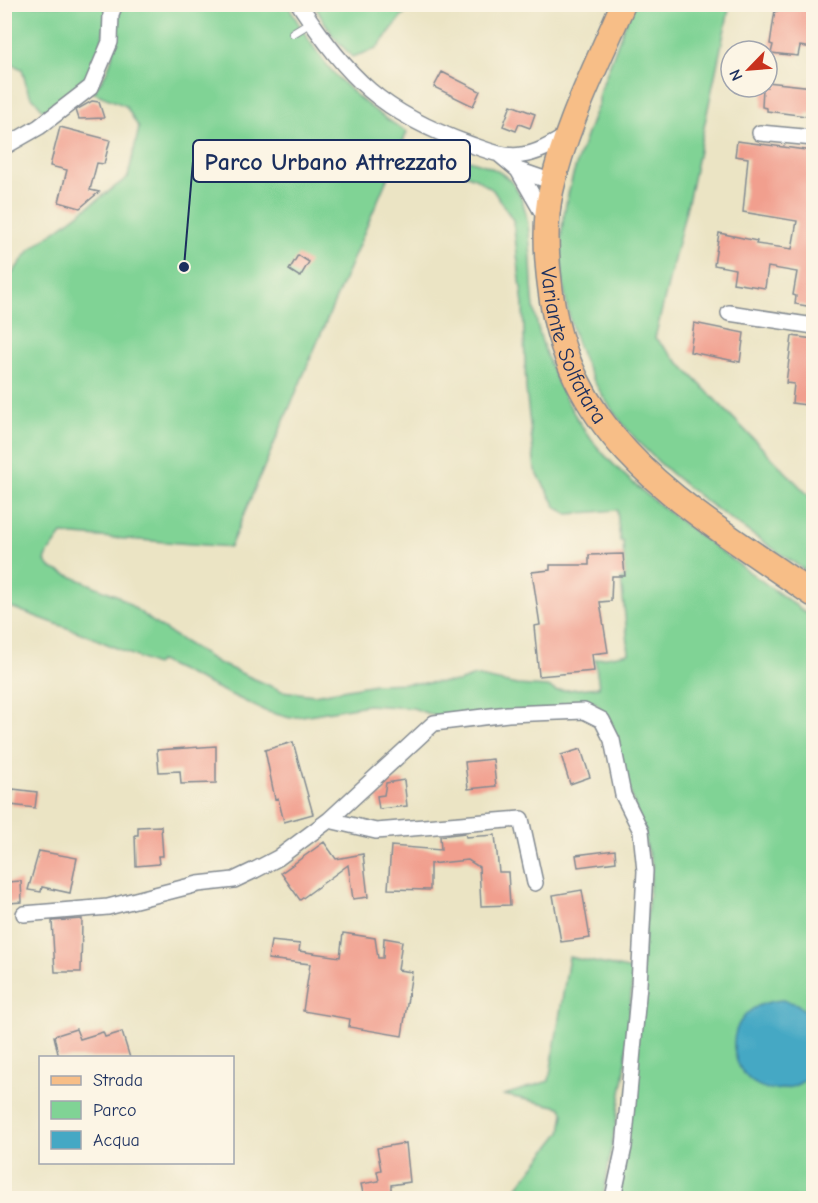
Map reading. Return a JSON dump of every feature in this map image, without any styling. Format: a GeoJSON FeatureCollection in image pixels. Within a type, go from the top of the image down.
{"type":"FeatureCollection","features":[{"type":"Feature","properties":{"kind":"main road","name":"Variante Solfatara"},"geometry":{"type":"LineString","coordinates":[[623,4],[568,135],[555,174],[547,221],[547,256],[552,305],[567,357],[577,383],[594,413],[616,443],[659,483],[813,596]]}},
{"type":"Feature","properties":{"kind":"street"},"geometry":{"type":"LineString","coordinates":[[4,147],[39,127],[91,87],[110,42],[111,14],[115,4]]}},
{"type":"Feature","properties":{"kind":"street"},"geometry":{"type":"LineString","coordinates":[[299,4],[332,54],[362,86],[393,109],[437,132],[555,174]]}},
{"type":"Feature","properties":{"kind":"street"},"geometry":{"type":"LineString","coordinates":[[760,133],[813,138]]}},
{"type":"Feature","properties":{"kind":"street"},"geometry":{"type":"LineString","coordinates":[[520,163],[568,135]]}},
{"type":"Feature","properties":{"kind":"street"},"geometry":{"type":"LineString","coordinates":[[520,163],[547,221]]}},
{"type":"Feature","properties":{"kind":"street"},"geometry":{"type":"LineString","coordinates":[[729,314],[813,326]]}},
{"type":"Feature","properties":{"kind":"street"},"geometry":{"type":"LineString","coordinates":[[24,914],[108,907],[198,884],[234,880],[278,858],[329,820],[434,723],[508,714],[584,711],[602,720],[612,740],[623,795],[641,831],[645,871],[639,985],[624,1147],[613,1198]]}},
{"type":"Feature","properties":{"kind":"street"},"geometry":{"type":"LineString","coordinates":[[329,820],[376,831],[521,819],[535,883]]}},
{"type":"Feature","properties":{"kind":"lane"},"geometry":{"type":"LineString","coordinates":[[293,33],[311,22]]}},
{"type":"Feature","properties":{"kind":"green space"},"geometry":{"type":"Polygon","coordinates":[[[5,5],[108,5],[102,41],[90,81],[48,116],[28,92],[22,69],[5,61],[5,5]]]}},
{"type":"Feature","properties":{"kind":"green space"},"geometry":{"type":"Polygon","coordinates":[[[120,5],[288,5],[312,45],[338,78],[368,105],[407,132],[230,547],[62,534],[45,561],[51,568],[118,596],[160,627],[218,663],[282,691],[314,695],[375,684],[458,682],[475,676],[517,685],[548,687],[556,691],[599,687],[595,659],[629,653],[621,579],[625,578],[623,541],[620,541],[617,510],[568,514],[557,508],[535,470],[526,389],[523,305],[513,220],[493,190],[475,178],[445,166],[434,155],[435,152],[477,162],[506,177],[520,196],[525,210],[530,242],[534,307],[542,342],[556,379],[584,429],[616,467],[653,500],[813,618],[813,1198],[618,1198],[652,865],[608,717],[595,702],[589,707],[437,717],[413,708],[368,705],[290,718],[265,711],[160,661],[155,665],[89,636],[5,605],[4,284],[30,250],[128,177],[139,128],[126,106],[92,92],[101,82],[111,61],[120,5]]]}},
{"type":"Feature","properties":{"kind":"green space"},"geometry":{"type":"Polygon","coordinates":[[[314,5],[411,5],[376,49],[352,57],[333,36],[314,5]]]}},
{"type":"Feature","properties":{"kind":"green space"},"geometry":{"type":"Polygon","coordinates":[[[632,5],[730,5],[723,39],[719,39],[719,57],[690,193],[655,338],[813,500],[813,576],[734,522],[659,462],[627,429],[600,392],[579,349],[566,301],[563,280],[562,226],[574,172],[599,102],[599,94],[632,5]]]}},
{"type":"Feature","properties":{"kind":"green space"},"geometry":{"type":"Polygon","coordinates":[[[569,957],[633,970],[625,1070],[603,1198],[509,1198],[561,1132],[564,1113],[560,1107],[504,1095],[549,1081],[569,957]]]}},
{"type":"Feature","properties":{"kind":"water"},"geometry":{"type":"Polygon","coordinates":[[[782,1000],[797,1004],[813,1018],[813,1072],[794,1086],[770,1089],[753,1082],[741,1069],[735,1053],[735,1035],[742,1019],[758,1006],[782,1000]]]}},
{"type":"Feature","properties":{"kind":"building"},"geometry":{"type":"Polygon","coordinates":[[[778,4],[813,8],[813,48],[800,46],[798,56],[779,54],[779,39],[771,39],[775,10],[777,11],[778,4]]]}},
{"type":"Feature","properties":{"kind":"building"},"geometry":{"type":"Polygon","coordinates":[[[442,72],[480,91],[473,106],[434,87],[442,72]]]}},
{"type":"Feature","properties":{"kind":"building"},"geometry":{"type":"Polygon","coordinates":[[[779,83],[813,87],[813,114],[807,113],[806,116],[767,111],[767,108],[762,107],[762,99],[779,99],[779,83]]]}},
{"type":"Feature","properties":{"kind":"building"},"geometry":{"type":"Polygon","coordinates":[[[92,101],[99,102],[104,118],[79,119],[76,110],[92,101]]]}},
{"type":"Feature","properties":{"kind":"building"},"geometry":{"type":"Polygon","coordinates":[[[511,105],[535,114],[530,128],[519,124],[516,131],[503,126],[511,105]]]}},
{"type":"Feature","properties":{"kind":"building"},"geometry":{"type":"Polygon","coordinates":[[[60,127],[110,140],[104,164],[97,163],[90,190],[99,192],[80,208],[59,202],[67,170],[50,166],[60,127]]]}},
{"type":"Feature","properties":{"kind":"building"},"geometry":{"type":"Polygon","coordinates":[[[737,141],[813,151],[813,307],[795,304],[796,296],[793,295],[797,272],[768,267],[765,288],[733,283],[735,269],[714,265],[719,233],[757,241],[756,244],[792,249],[797,221],[743,212],[748,158],[735,156],[737,141]]]}},
{"type":"Feature","properties":{"kind":"building"},"geometry":{"type":"Polygon","coordinates":[[[298,255],[309,262],[300,277],[289,270],[298,255]]]}},
{"type":"Feature","properties":{"kind":"building"},"geometry":{"type":"Polygon","coordinates":[[[694,323],[744,333],[740,362],[690,352],[694,323]]]}},
{"type":"Feature","properties":{"kind":"building"},"geometry":{"type":"Polygon","coordinates":[[[792,336],[813,339],[813,406],[792,403],[794,384],[786,383],[792,336]]]}},
{"type":"Feature","properties":{"kind":"building"},"geometry":{"type":"Polygon","coordinates":[[[623,554],[625,576],[612,576],[611,601],[600,602],[608,652],[592,654],[594,671],[539,676],[534,626],[540,625],[532,572],[550,570],[550,565],[589,565],[589,555],[623,554]]]}},
{"type":"Feature","properties":{"kind":"building"},"geometry":{"type":"Polygon","coordinates":[[[293,742],[313,814],[284,822],[278,798],[275,799],[265,750],[293,742]]]}},
{"type":"Feature","properties":{"kind":"building"},"geometry":{"type":"Polygon","coordinates":[[[216,746],[216,783],[181,784],[180,771],[159,772],[157,750],[216,746]]]}},
{"type":"Feature","properties":{"kind":"building"},"geometry":{"type":"Polygon","coordinates":[[[581,749],[590,777],[570,784],[561,755],[581,749]]]}},
{"type":"Feature","properties":{"kind":"building"},"geometry":{"type":"Polygon","coordinates":[[[493,759],[496,786],[468,789],[465,762],[493,759]]]}},
{"type":"Feature","properties":{"kind":"building"},"geometry":{"type":"Polygon","coordinates":[[[404,780],[407,806],[379,809],[377,796],[384,795],[386,783],[404,780]]]}},
{"type":"Feature","properties":{"kind":"building"},"geometry":{"type":"Polygon","coordinates":[[[13,789],[37,792],[35,808],[11,805],[13,789]]]}},
{"type":"Feature","properties":{"kind":"building"},"geometry":{"type":"Polygon","coordinates":[[[161,826],[163,856],[158,856],[159,864],[136,866],[135,835],[138,835],[138,827],[161,826]]]}},
{"type":"Feature","properties":{"kind":"building"},"geometry":{"type":"Polygon","coordinates":[[[465,833],[466,837],[495,835],[499,872],[508,872],[510,905],[481,906],[479,867],[468,860],[430,864],[430,890],[388,889],[391,846],[441,850],[440,836],[465,833]]]}},
{"type":"Feature","properties":{"kind":"building"},"geometry":{"type":"Polygon","coordinates":[[[324,842],[336,859],[363,854],[368,897],[353,899],[348,865],[300,900],[281,873],[324,842]]]}},
{"type":"Feature","properties":{"kind":"building"},"geometry":{"type":"Polygon","coordinates":[[[615,850],[616,862],[578,867],[576,855],[615,850]]]}},
{"type":"Feature","properties":{"kind":"building"},"geometry":{"type":"Polygon","coordinates":[[[39,851],[77,858],[70,893],[42,887],[41,892],[28,890],[39,851]]]}},
{"type":"Feature","properties":{"kind":"building"},"geometry":{"type":"Polygon","coordinates":[[[21,881],[22,902],[9,903],[7,882],[21,881]]]}},
{"type":"Feature","properties":{"kind":"building"},"geometry":{"type":"Polygon","coordinates":[[[582,890],[590,938],[561,942],[553,895],[582,890]]]}},
{"type":"Feature","properties":{"kind":"building"},"geometry":{"type":"Polygon","coordinates":[[[82,919],[81,972],[55,972],[52,921],[82,919]]]}},
{"type":"Feature","properties":{"kind":"building"},"geometry":{"type":"Polygon","coordinates":[[[343,933],[375,938],[378,958],[383,958],[384,938],[402,941],[398,970],[412,972],[402,1036],[349,1027],[350,1019],[303,1011],[310,964],[268,959],[271,941],[300,944],[299,951],[340,957],[343,933]]]}},
{"type":"Feature","properties":{"kind":"building"},"geometry":{"type":"Polygon","coordinates":[[[76,1029],[80,1039],[103,1032],[105,1037],[122,1032],[129,1056],[59,1056],[54,1036],[76,1029]]]}},
{"type":"Feature","properties":{"kind":"building"},"geometry":{"type":"Polygon","coordinates":[[[406,1143],[410,1182],[391,1185],[391,1198],[364,1198],[361,1184],[379,1181],[377,1171],[381,1170],[377,1148],[406,1143]]]}},
{"type":"Feature","properties":{"kind":"place","name":"Parco Urbano Attrezzato"},"geometry":{"type":"Point","coordinates":[184,267]}}]}
